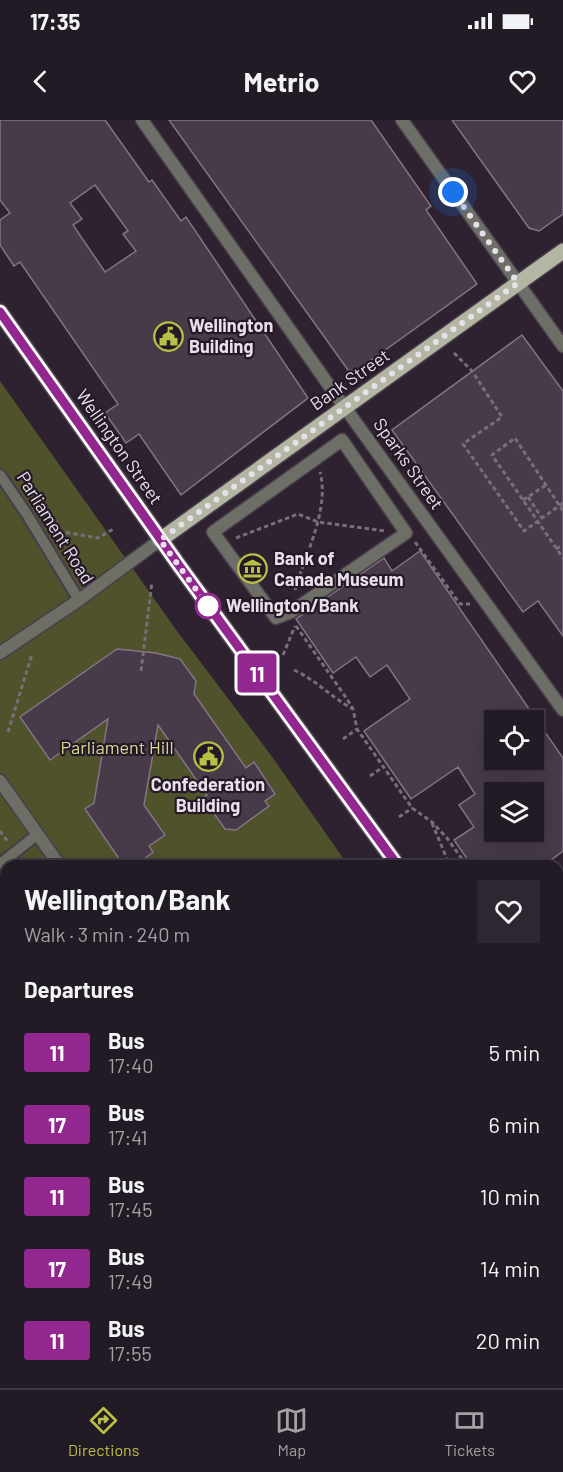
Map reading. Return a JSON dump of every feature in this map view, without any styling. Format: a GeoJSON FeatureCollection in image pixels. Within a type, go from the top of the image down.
{"type":"FeatureCollection","features":[{"type":"Feature","properties":{"kind":"main road","name":"Bank Street"},"geometry":{"type":"LineString","coordinates":[[160,540],[563,252]]}},
{"type":"Feature","properties":{"kind":"main road","name":"Wellington Street"},"geometry":{"type":"LineString","coordinates":[[0,312],[160,540],[394,860]]}},
{"type":"Feature","properties":{"kind":"street","name":"Sparks Street"},"geometry":{"type":"LineString","coordinates":[[142,120],[563,710]]}},
{"type":"Feature","properties":{"kind":"street"},"geometry":{"type":"LineString","coordinates":[[402,120],[563,346]]}},
{"type":"Feature","properties":{"kind":"street"},"geometry":{"type":"LineString","coordinates":[[342,440],[406,533],[291,612],[276,618],[221,544],[213,532],[342,440]]}},
{"type":"Feature","properties":{"kind":"street","name":"Parliament Road"},"geometry":{"type":"LineString","coordinates":[[0,654],[79,600],[160,540]]}},
{"type":"Feature","properties":{"kind":"street"},"geometry":{"type":"LineString","coordinates":[[0,781],[56,860]]}},
{"type":"Feature","properties":{"kind":"lane","name":"Parliament Road"},"geometry":{"type":"LineString","coordinates":[[0,475],[79,600]]}},
{"type":"Feature","properties":{"kind":"lane"},"geometry":{"type":"LineString","coordinates":[[5,860],[38,834]]}},
{"type":"Feature","properties":{"kind":"path"},"geometry":{"type":"LineString","coordinates":[[454,353],[472,371],[502,417],[463,444],[524,531],[563,503]]}},
{"type":"Feature","properties":{"kind":"path"},"geometry":{"type":"LineString","coordinates":[[563,511],[515,438],[492,455],[563,558]]}},
{"type":"Feature","properties":{"kind":"path"},"geometry":{"type":"LineString","coordinates":[[523,500],[546,485]]}},
{"type":"Feature","properties":{"kind":"path"},"geometry":{"type":"LineString","coordinates":[[528,496],[542,518]]}},
{"type":"Feature","properties":{"kind":"path"},"geometry":{"type":"LineString","coordinates":[[221,544],[298,514],[318,522],[406,533],[418,545],[460,604],[486,604]]}},
{"type":"Feature","properties":{"kind":"path"},"geometry":{"type":"LineString","coordinates":[[35,530],[58,530],[98,538],[115,528]]}},
{"type":"Feature","properties":{"kind":"path"},"geometry":{"type":"LineString","coordinates":[[556,549],[563,545]]}},
{"type":"Feature","properties":{"kind":"path"},"geometry":{"type":"LineString","coordinates":[[141,671],[152,582]]}},
{"type":"Feature","properties":{"kind":"path"},"geometry":{"type":"LineString","coordinates":[[283,655],[295,625]]}},
{"type":"Feature","properties":{"kind":"path"},"geometry":{"type":"LineString","coordinates":[[8,732],[32,654]]}},
{"type":"Feature","properties":{"kind":"path"},"geometry":{"type":"LineString","coordinates":[[294,670],[304,674],[353,709]]}},
{"type":"Feature","properties":{"kind":"path"},"geometry":{"type":"LineString","coordinates":[[343,739],[357,729],[412,808],[432,822],[463,860]]}},
{"type":"Feature","properties":{"kind":"path"},"geometry":{"type":"LineString","coordinates":[[370,776],[383,767]]}},
{"type":"Feature","properties":{"kind":"path"},"geometry":{"type":"LineString","coordinates":[[399,817],[412,808]]}},
{"type":"Feature","properties":{"kind":"path"},"geometry":{"type":"LineString","coordinates":[[432,822],[448,860]]}},
{"type":"Feature","properties":{"kind":"green space","name":"Parliament Hill"},"geometry":{"type":"Polygon","coordinates":[[[0,381],[177,631],[270,754],[344,860],[0,860],[0,381]]]}},
{"type":"Feature","properties":{"kind":"building","name":"Wellington Building"},"geometry":{"type":"Polygon","coordinates":[[[0,120],[105,120],[149,182],[152,180],[181,221],[186,217],[308,398],[181,495],[139,434],[126,443],[105,413],[118,404],[20,262],[14,266],[0,245],[0,220],[10,213],[0,200],[0,120]],[[95,185],[70,203],[82,219],[73,225],[105,272],[136,251],[123,234],[128,231],[95,185]]]}},
{"type":"Feature","properties":{"kind":"building"},"geometry":{"type":"Polygon","coordinates":[[[169,120],[371,120],[431,206],[426,210],[477,284],[356,371],[348,370],[169,120]]]}},
{"type":"Feature","properties":{"kind":"building"},"geometry":{"type":"Polygon","coordinates":[[[452,120],[563,120],[563,214],[539,231],[529,228],[452,120]]]}},
{"type":"Feature","properties":{"kind":"building"},"geometry":{"type":"Polygon","coordinates":[[[522,335],[563,391],[563,636],[538,601],[523,612],[392,430],[522,335]]]}},
{"type":"Feature","properties":{"kind":"building"},"geometry":{"type":"Polygon","coordinates":[[[420,551],[530,710],[484,710],[484,770],[544,770],[544,730],[563,758],[563,851],[551,860],[468,860],[454,840],[474,827],[459,805],[475,794],[458,767],[411,799],[364,731],[410,699],[387,665],[370,677],[356,657],[333,673],[296,619],[384,558],[392,571],[420,551]]]}},
{"type":"Feature","properties":{"kind":"building","name":"Confederation Building"},"geometry":{"type":"Polygon","coordinates":[[[117,649],[156,653],[180,659],[196,681],[194,694],[246,768],[254,762],[275,794],[265,801],[269,806],[236,830],[225,829],[203,798],[207,795],[158,725],[144,805],[165,835],[149,846],[153,852],[143,860],[120,860],[85,809],[94,803],[108,719],[50,760],[20,717],[117,649]]]}},
{"type":"Feature","properties":{"kind":"bus line","name":"11"},"geometry":{"type":"LineString","coordinates":[[0,312],[127,494],[394,860]]}},
{"type":"Feature","properties":{"kind":"place","name":"Wellington Building"},"geometry":{"type":"Point","coordinates":[168,336]}},
{"type":"Feature","properties":{"kind":"place","name":"Bank of Canada Museum"},"geometry":{"type":"Point","coordinates":[253,569]}},
{"type":"Feature","properties":{"kind":"place","name":"Wellington/Bank"},"geometry":{"type":"Point","coordinates":[208,606]}},
{"type":"Feature","properties":{"kind":"place","name":"Confederation Building"},"geometry":{"type":"Point","coordinates":[208,756]}},
{"type":"Feature","properties":{"kind":"route"},"geometry":{"type":"LineString","coordinates":[[208,606],[160,540],[518,283],[453,192]]}}]}
